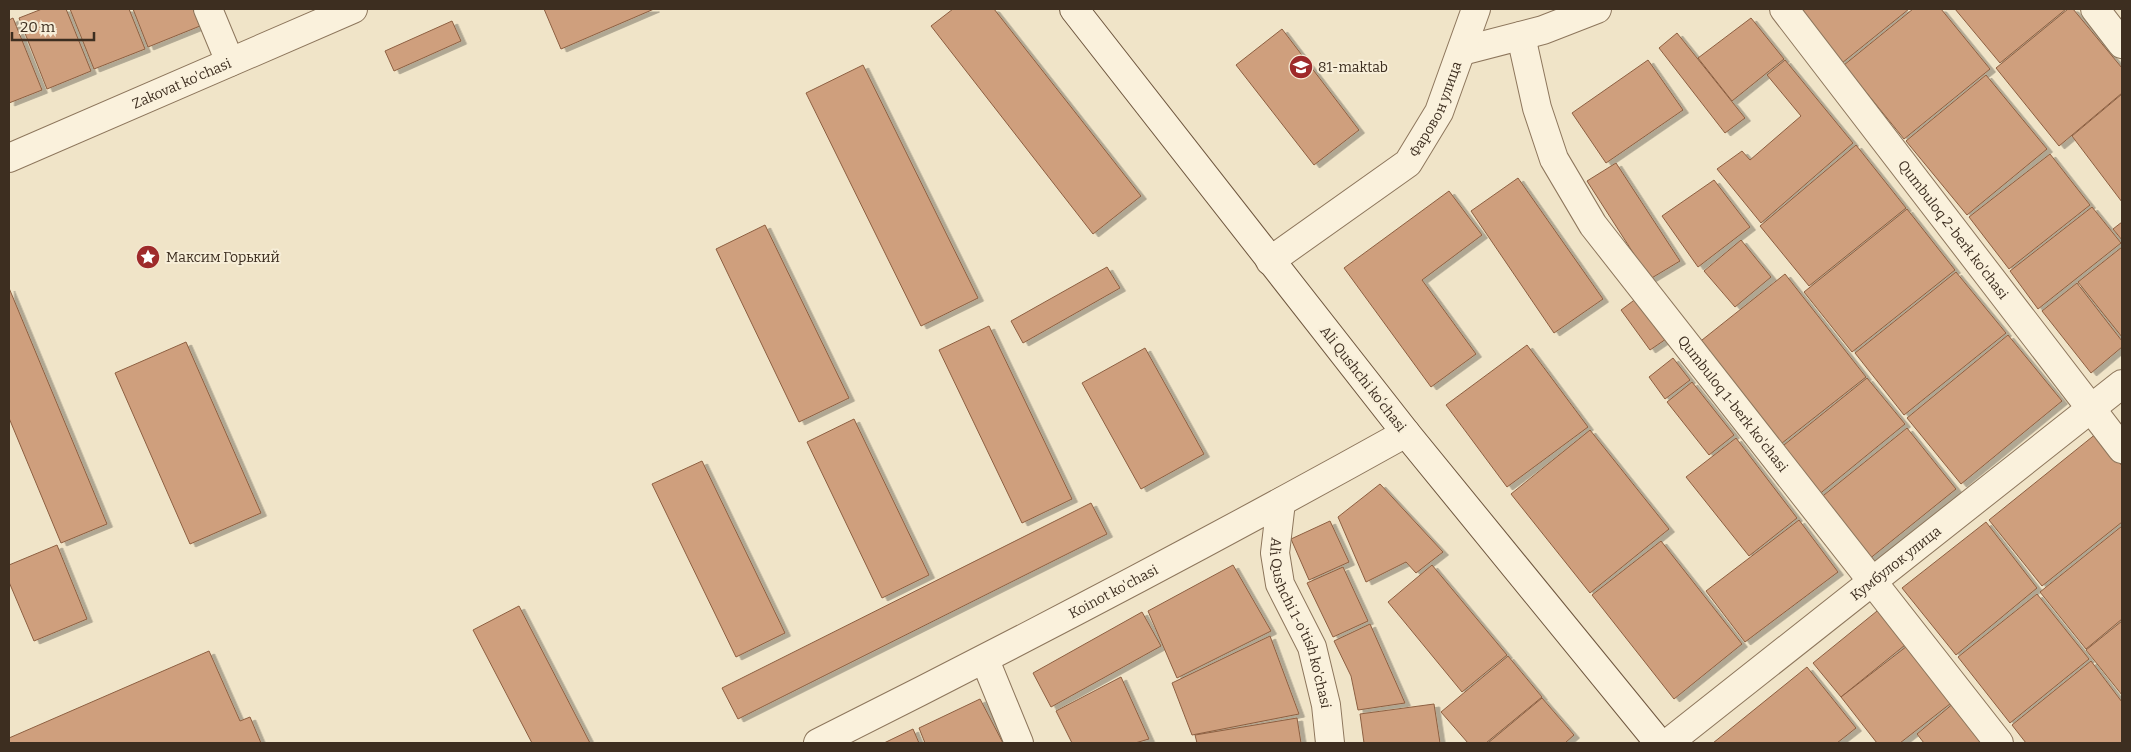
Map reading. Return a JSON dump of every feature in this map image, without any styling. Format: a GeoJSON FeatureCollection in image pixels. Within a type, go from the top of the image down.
{"type":"FeatureCollection","features":[{"type":"Feature","properties":{"kind":"street"},"geometry":{"type":"LineString","coordinates":[[208,9],[230,62]]}},
{"type":"Feature","properties":{"kind":"street","name":"Zakovat ko'chasi"},"geometry":{"type":"LineString","coordinates":[[9,158],[353,9]]}},
{"type":"Feature","properties":{"kind":"street","name":"Ali Qushchi koʻchasi"},"geometry":{"type":"LineString","coordinates":[[1074,9],[1406,433],[1659,743]]}},
{"type":"Feature","properties":{"kind":"street","name":"Фаровон улица"},"geometry":{"type":"LineString","coordinates":[[1270,261],[1408,163],[1439,112],[1476,9]]}},
{"type":"Feature","properties":{"kind":"street"},"geometry":{"type":"LineString","coordinates":[[1462,50],[1543,30],[1597,9]]}},
{"type":"Feature","properties":{"kind":"street","name":"Qumbuloq 2-berk ko'chasi"},"geometry":{"type":"LineString","coordinates":[[1784,9],[2122,448]]}},
{"type":"Feature","properties":{"kind":"street"},"geometry":{"type":"LineString","coordinates":[[2095,9],[2122,44]]}},
{"type":"Feature","properties":{"kind":"street","name":"Qumbuloq 1-berk ko'chasi"},"geometry":{"type":"LineString","coordinates":[[1521,36],[1537,108],[1554,159],[1593,225],[1999,743]]}},
{"type":"Feature","properties":{"kind":"street","name":"Кумбулок улица"},"geometry":{"type":"LineString","coordinates":[[1668,743],[2122,384]]}},
{"type":"Feature","properties":{"kind":"street","name":"Koinot ko'chasi"},"geometry":{"type":"LineString","coordinates":[[818,743],[985,660],[1406,433]]}},
{"type":"Feature","properties":{"kind":"street","name":"Ali Qushchi 1-o'tish ko'chasi"},"geometry":{"type":"LineString","coordinates":[[1281,502],[1275,553],[1280,584],[1312,647],[1326,705],[1330,743]]}},
{"type":"Feature","properties":{"kind":"street"},"geometry":{"type":"LineString","coordinates":[[985,660],[1019,743]]}},
{"type":"Feature","properties":{"kind":"building"},"geometry":{"type":"Polygon","coordinates":[[[42,9],[66,9],[91,71],[47,89],[19,18],[42,9]]]}},
{"type":"Feature","properties":{"kind":"building"},"geometry":{"type":"Polygon","coordinates":[[[70,9],[129,9],[145,49],[94,69],[70,9]]]}},
{"type":"Feature","properties":{"kind":"building"},"geometry":{"type":"Polygon","coordinates":[[[133,9],[193,9],[200,26],[148,47],[133,9]]]}},
{"type":"Feature","properties":{"kind":"building"},"geometry":{"type":"Polygon","coordinates":[[[544,9],[654,9],[561,49],[544,9]]]}},
{"type":"Feature","properties":{"kind":"building"},"geometry":{"type":"Polygon","coordinates":[[[953,9],[994,9],[1141,196],[1093,234],[931,26],[953,9]]]}},
{"type":"Feature","properties":{"kind":"building"},"geometry":{"type":"Polygon","coordinates":[[[1797,9],[1909,9],[1842,63],[1797,9]]]}},
{"type":"Feature","properties":{"kind":"building"},"geometry":{"type":"Polygon","coordinates":[[[1913,9],[1941,9],[1990,69],[1904,139],[1844,65],[1913,9]]]}},
{"type":"Feature","properties":{"kind":"building"},"geometry":{"type":"Polygon","coordinates":[[[1955,9],[2066,9],[2000,63],[1955,9]]]}},
{"type":"Feature","properties":{"kind":"building"},"geometry":{"type":"Polygon","coordinates":[[[2068,9],[2073,9],[2122,68],[2122,93],[2059,146],[1996,68],[2068,9]]]}},
{"type":"Feature","properties":{"kind":"building"},"geometry":{"type":"Polygon","coordinates":[[[13,18],[42,90],[9,103],[9,20],[13,18]]]}},
{"type":"Feature","properties":{"kind":"building"},"geometry":{"type":"Polygon","coordinates":[[[1751,18],[1784,59],[1732,101],[1698,58],[1751,18]]]}},
{"type":"Feature","properties":{"kind":"building"},"geometry":{"type":"Polygon","coordinates":[[[452,21],[461,41],[394,71],[385,51],[452,21]]]}},
{"type":"Feature","properties":{"kind":"building"},"geometry":{"type":"Polygon","coordinates":[[[1282,29],[1359,130],[1314,165],[1236,65],[1282,29]]]}},
{"type":"Feature","properties":{"kind":"building"},"geometry":{"type":"Polygon","coordinates":[[[1677,33],[1745,118],[1725,133],[1659,48],[1677,33]]]}},
{"type":"Feature","properties":{"kind":"building"},"geometry":{"type":"Polygon","coordinates":[[[1648,60],[1683,110],[1606,163],[1572,113],[1648,60]]]}},
{"type":"Feature","properties":{"kind":"building"},"geometry":{"type":"Polygon","coordinates":[[[1785,60],[1853,143],[1761,223],[1717,169],[1742,151],[1750,160],[1801,116],[1767,75],[1785,60]]]}},
{"type":"Feature","properties":{"kind":"building"},"geometry":{"type":"Polygon","coordinates":[[[863,65],[978,298],[921,326],[806,93],[863,65]]]}},
{"type":"Feature","properties":{"kind":"building"},"geometry":{"type":"Polygon","coordinates":[[[1986,75],[2047,149],[1967,215],[1906,141],[1986,75]]]}},
{"type":"Feature","properties":{"kind":"building"},"geometry":{"type":"Polygon","coordinates":[[[2122,94],[2122,202],[2072,136],[2122,94]]]}},
{"type":"Feature","properties":{"kind":"building"},"geometry":{"type":"Polygon","coordinates":[[[1856,145],[1906,208],[1809,286],[1760,226],[1856,145]]]}},
{"type":"Feature","properties":{"kind":"building"},"geometry":{"type":"Polygon","coordinates":[[[2050,154],[2090,205],[2009,269],[1969,217],[2050,154]]]}},
{"type":"Feature","properties":{"kind":"building"},"geometry":{"type":"Polygon","coordinates":[[[1616,163],[1680,261],[1650,279],[1587,181],[1616,163]]]}},
{"type":"Feature","properties":{"kind":"building"},"geometry":{"type":"Polygon","coordinates":[[[1518,178],[1603,299],[1554,333],[1471,211],[1518,178]]]}},
{"type":"Feature","properties":{"kind":"building"},"geometry":{"type":"Polygon","coordinates":[[[1714,180],[1750,227],[1698,267],[1662,216],[1714,180]]]}},
{"type":"Feature","properties":{"kind":"building"},"geometry":{"type":"Polygon","coordinates":[[[1449,191],[1482,235],[1422,280],[1476,354],[1431,387],[1344,268],[1449,191]]]}},
{"type":"Feature","properties":{"kind":"building"},"geometry":{"type":"Polygon","coordinates":[[[2092,207],[2121,243],[2038,309],[2010,271],[2092,207]]]}},
{"type":"Feature","properties":{"kind":"building"},"geometry":{"type":"Polygon","coordinates":[[[1907,209],[1955,270],[1852,352],[1804,292],[1907,209]]]}},
{"type":"Feature","properties":{"kind":"building"},"geometry":{"type":"Polygon","coordinates":[[[2122,222],[2122,240],[2113,229],[2122,222]]]}},
{"type":"Feature","properties":{"kind":"building"},"geometry":{"type":"Polygon","coordinates":[[[765,225],[849,398],[799,422],[716,249],[765,225]]]}},
{"type":"Feature","properties":{"kind":"building"},"geometry":{"type":"Polygon","coordinates":[[[1741,240],[1771,277],[1735,307],[1704,271],[1741,240]]]}},
{"type":"Feature","properties":{"kind":"building"},"geometry":{"type":"Polygon","coordinates":[[[2122,247],[2122,337],[2078,282],[2122,247]]]}},
{"type":"Feature","properties":{"kind":"building"},"geometry":{"type":"Polygon","coordinates":[[[1107,267],[1120,288],[1023,343],[1011,321],[1107,267]]]}},
{"type":"Feature","properties":{"kind":"building"},"geometry":{"type":"Polygon","coordinates":[[[1956,272],[2006,333],[1904,415],[1855,353],[1956,272]]]}},
{"type":"Feature","properties":{"kind":"building"},"geometry":{"type":"Polygon","coordinates":[[[1785,274],[1866,377],[1777,447],[1697,344],[1785,274]]]}},
{"type":"Feature","properties":{"kind":"building"},"geometry":{"type":"Polygon","coordinates":[[[2077,283],[2122,341],[2122,347],[2091,373],[2042,311],[2077,283]]]}},
{"type":"Feature","properties":{"kind":"building"},"geometry":{"type":"Polygon","coordinates":[[[9,288],[107,524],[61,543],[9,418],[9,288]]]}},
{"type":"Feature","properties":{"kind":"building"},"geometry":{"type":"Polygon","coordinates":[[[1637,298],[1666,339],[1650,350],[1621,310],[1637,298]]]}},
{"type":"Feature","properties":{"kind":"building"},"geometry":{"type":"Polygon","coordinates":[[[989,326],[1072,499],[1022,523],[939,350],[989,326]]]}},
{"type":"Feature","properties":{"kind":"building"},"geometry":{"type":"Polygon","coordinates":[[[2008,335],[2062,401],[1961,484],[1907,418],[2008,335]]]}},
{"type":"Feature","properties":{"kind":"building"},"geometry":{"type":"Polygon","coordinates":[[[186,342],[261,513],[190,544],[115,373],[186,342]]]}},
{"type":"Feature","properties":{"kind":"building"},"geometry":{"type":"Polygon","coordinates":[[[1527,345],[1588,427],[1507,487],[1446,405],[1527,345]]]}},
{"type":"Feature","properties":{"kind":"building"},"geometry":{"type":"Polygon","coordinates":[[[1145,348],[1204,454],[1141,489],[1082,383],[1145,348]]]}},
{"type":"Feature","properties":{"kind":"building"},"geometry":{"type":"Polygon","coordinates":[[[1673,358],[1690,380],[1665,399],[1649,377],[1673,358]]]}},
{"type":"Feature","properties":{"kind":"building"},"geometry":{"type":"Polygon","coordinates":[[[1867,378],[1905,424],[1817,496],[1779,449],[1867,378]]]}},
{"type":"Feature","properties":{"kind":"building"},"geometry":{"type":"Polygon","coordinates":[[[1692,382],[1734,435],[1709,455],[1667,402],[1692,382]]]}},
{"type":"Feature","properties":{"kind":"building"},"geometry":{"type":"Polygon","coordinates":[[[854,419],[929,575],[882,598],[807,442],[854,419]]]}},
{"type":"Feature","properties":{"kind":"building"},"geometry":{"type":"Polygon","coordinates":[[[1907,428],[1956,489],[1868,560],[1819,499],[1907,428]]]}},
{"type":"Feature","properties":{"kind":"building"},"geometry":{"type":"Polygon","coordinates":[[[1590,430],[1669,529],[1590,593],[1511,494],[1590,430]]]}},
{"type":"Feature","properties":{"kind":"building"},"geometry":{"type":"Polygon","coordinates":[[[2097,433],[2122,466],[2122,522],[2042,586],[1989,520],[2097,433]]]}},
{"type":"Feature","properties":{"kind":"building"},"geometry":{"type":"Polygon","coordinates":[[[1736,438],[1797,518],[1749,556],[1686,477],[1736,438]]]}},
{"type":"Feature","properties":{"kind":"building"},"geometry":{"type":"Polygon","coordinates":[[[702,461],[785,633],[736,657],[652,484],[702,461]]]}},
{"type":"Feature","properties":{"kind":"building"},"geometry":{"type":"Polygon","coordinates":[[[1380,484],[1443,552],[1416,573],[1406,562],[1366,582],[1338,517],[1380,484]]]}},
{"type":"Feature","properties":{"kind":"building"},"geometry":{"type":"Polygon","coordinates":[[[1091,503],[1107,534],[738,719],[722,688],[1091,503]]]}},
{"type":"Feature","properties":{"kind":"building"},"geometry":{"type":"Polygon","coordinates":[[[1799,520],[1838,572],[1745,642],[1706,591],[1799,520]]]}},
{"type":"Feature","properties":{"kind":"building"},"geometry":{"type":"Polygon","coordinates":[[[1330,521],[1349,562],[1309,580],[1291,539],[1330,521]]]}},
{"type":"Feature","properties":{"kind":"building"},"geometry":{"type":"Polygon","coordinates":[[[1986,522],[2037,588],[1956,655],[1902,588],[1986,522]]]}},
{"type":"Feature","properties":{"kind":"building"},"geometry":{"type":"Polygon","coordinates":[[[2122,526],[2122,619],[2086,649],[2040,592],[2122,526]]]}},
{"type":"Feature","properties":{"kind":"building"},"geometry":{"type":"Polygon","coordinates":[[[1661,541],[1742,644],[1674,699],[1592,595],[1661,541]]]}},
{"type":"Feature","properties":{"kind":"building"},"geometry":{"type":"Polygon","coordinates":[[[57,545],[87,619],[34,641],[9,582],[9,565],[57,545]]]}},
{"type":"Feature","properties":{"kind":"building"},"geometry":{"type":"Polygon","coordinates":[[[1233,565],[1271,631],[1177,678],[1148,611],[1233,565]]]}},
{"type":"Feature","properties":{"kind":"building"},"geometry":{"type":"Polygon","coordinates":[[[1432,565],[1507,655],[1462,692],[1388,602],[1432,565]]]}},
{"type":"Feature","properties":{"kind":"building"},"geometry":{"type":"Polygon","coordinates":[[[1343,567],[1368,621],[1333,637],[1307,583],[1343,567]]]}},
{"type":"Feature","properties":{"kind":"building"},"geometry":{"type":"Polygon","coordinates":[[[2037,594],[2089,659],[2010,723],[1958,657],[2037,594]]]}},
{"type":"Feature","properties":{"kind":"building"},"geometry":{"type":"Polygon","coordinates":[[[519,606],[590,743],[532,743],[473,630],[519,606]]]}},
{"type":"Feature","properties":{"kind":"building"},"geometry":{"type":"Polygon","coordinates":[[[1882,607],[1910,641],[1841,697],[1813,663],[1882,607]]]}},
{"type":"Feature","properties":{"kind":"building"},"geometry":{"type":"Polygon","coordinates":[[[1142,612],[1161,646],[1051,707],[1033,673],[1142,612]]]}},
{"type":"Feature","properties":{"kind":"building"},"geometry":{"type":"Polygon","coordinates":[[[2122,621],[2122,695],[2086,650],[2122,621]]]}},
{"type":"Feature","properties":{"kind":"building"},"geometry":{"type":"Polygon","coordinates":[[[1370,624],[1405,703],[1358,710],[1351,676],[1334,641],[1370,624]]]}},
{"type":"Feature","properties":{"kind":"building"},"geometry":{"type":"Polygon","coordinates":[[[1270,636],[1299,714],[1192,735],[1172,683],[1270,636]]]}},
{"type":"Feature","properties":{"kind":"building"},"geometry":{"type":"Polygon","coordinates":[[[1911,643],[1955,700],[1900,743],[1877,743],[1841,697],[1911,643]]]}},
{"type":"Feature","properties":{"kind":"building"},"geometry":{"type":"Polygon","coordinates":[[[209,651],[240,721],[250,717],[261,743],[9,743],[9,738],[209,651]]]}},
{"type":"Feature","properties":{"kind":"building"},"geometry":{"type":"Polygon","coordinates":[[[1508,656],[1542,697],[1486,743],[1468,743],[1441,712],[1508,656]]]}},
{"type":"Feature","properties":{"kind":"building"},"geometry":{"type":"Polygon","coordinates":[[[2091,661],[2122,702],[2122,743],[2026,743],[2012,725],[2091,661]]]}},
{"type":"Feature","properties":{"kind":"building"},"geometry":{"type":"Polygon","coordinates":[[[1807,667],[1856,728],[1837,743],[1713,743],[1807,667]]]}},
{"type":"Feature","properties":{"kind":"building"},"geometry":{"type":"Polygon","coordinates":[[[1121,677],[1149,739],[1135,743],[1072,743],[1056,711],[1121,677]]]}},
{"type":"Feature","properties":{"kind":"building"},"geometry":{"type":"Polygon","coordinates":[[[1542,698],[1574,735],[1565,743],[1488,743],[1542,698]]]}},
{"type":"Feature","properties":{"kind":"building"},"geometry":{"type":"Polygon","coordinates":[[[980,699],[1003,743],[925,743],[919,728],[980,699]]]}},
{"type":"Feature","properties":{"kind":"building"},"geometry":{"type":"Polygon","coordinates":[[[1955,702],[1989,743],[1924,743],[1917,734],[1955,702]]]}},
{"type":"Feature","properties":{"kind":"building"},"geometry":{"type":"Polygon","coordinates":[[[1434,704],[1440,743],[1364,743],[1360,714],[1434,704]]]}},
{"type":"Feature","properties":{"kind":"building"},"geometry":{"type":"Polygon","coordinates":[[[1297,718],[1301,743],[1197,743],[1195,735],[1297,718]]]}},
{"type":"Feature","properties":{"kind":"building"},"geometry":{"type":"Polygon","coordinates":[[[913,729],[919,743],[884,743],[913,729]]]}},
{"type":"Feature","properties":{"kind":"place","name":"81-maktab"},"geometry":{"type":"Point","coordinates":[1301,67]}},
{"type":"Feature","properties":{"kind":"place","name":"Максим Горький"},"geometry":{"type":"Point","coordinates":[148,257]}}]}
